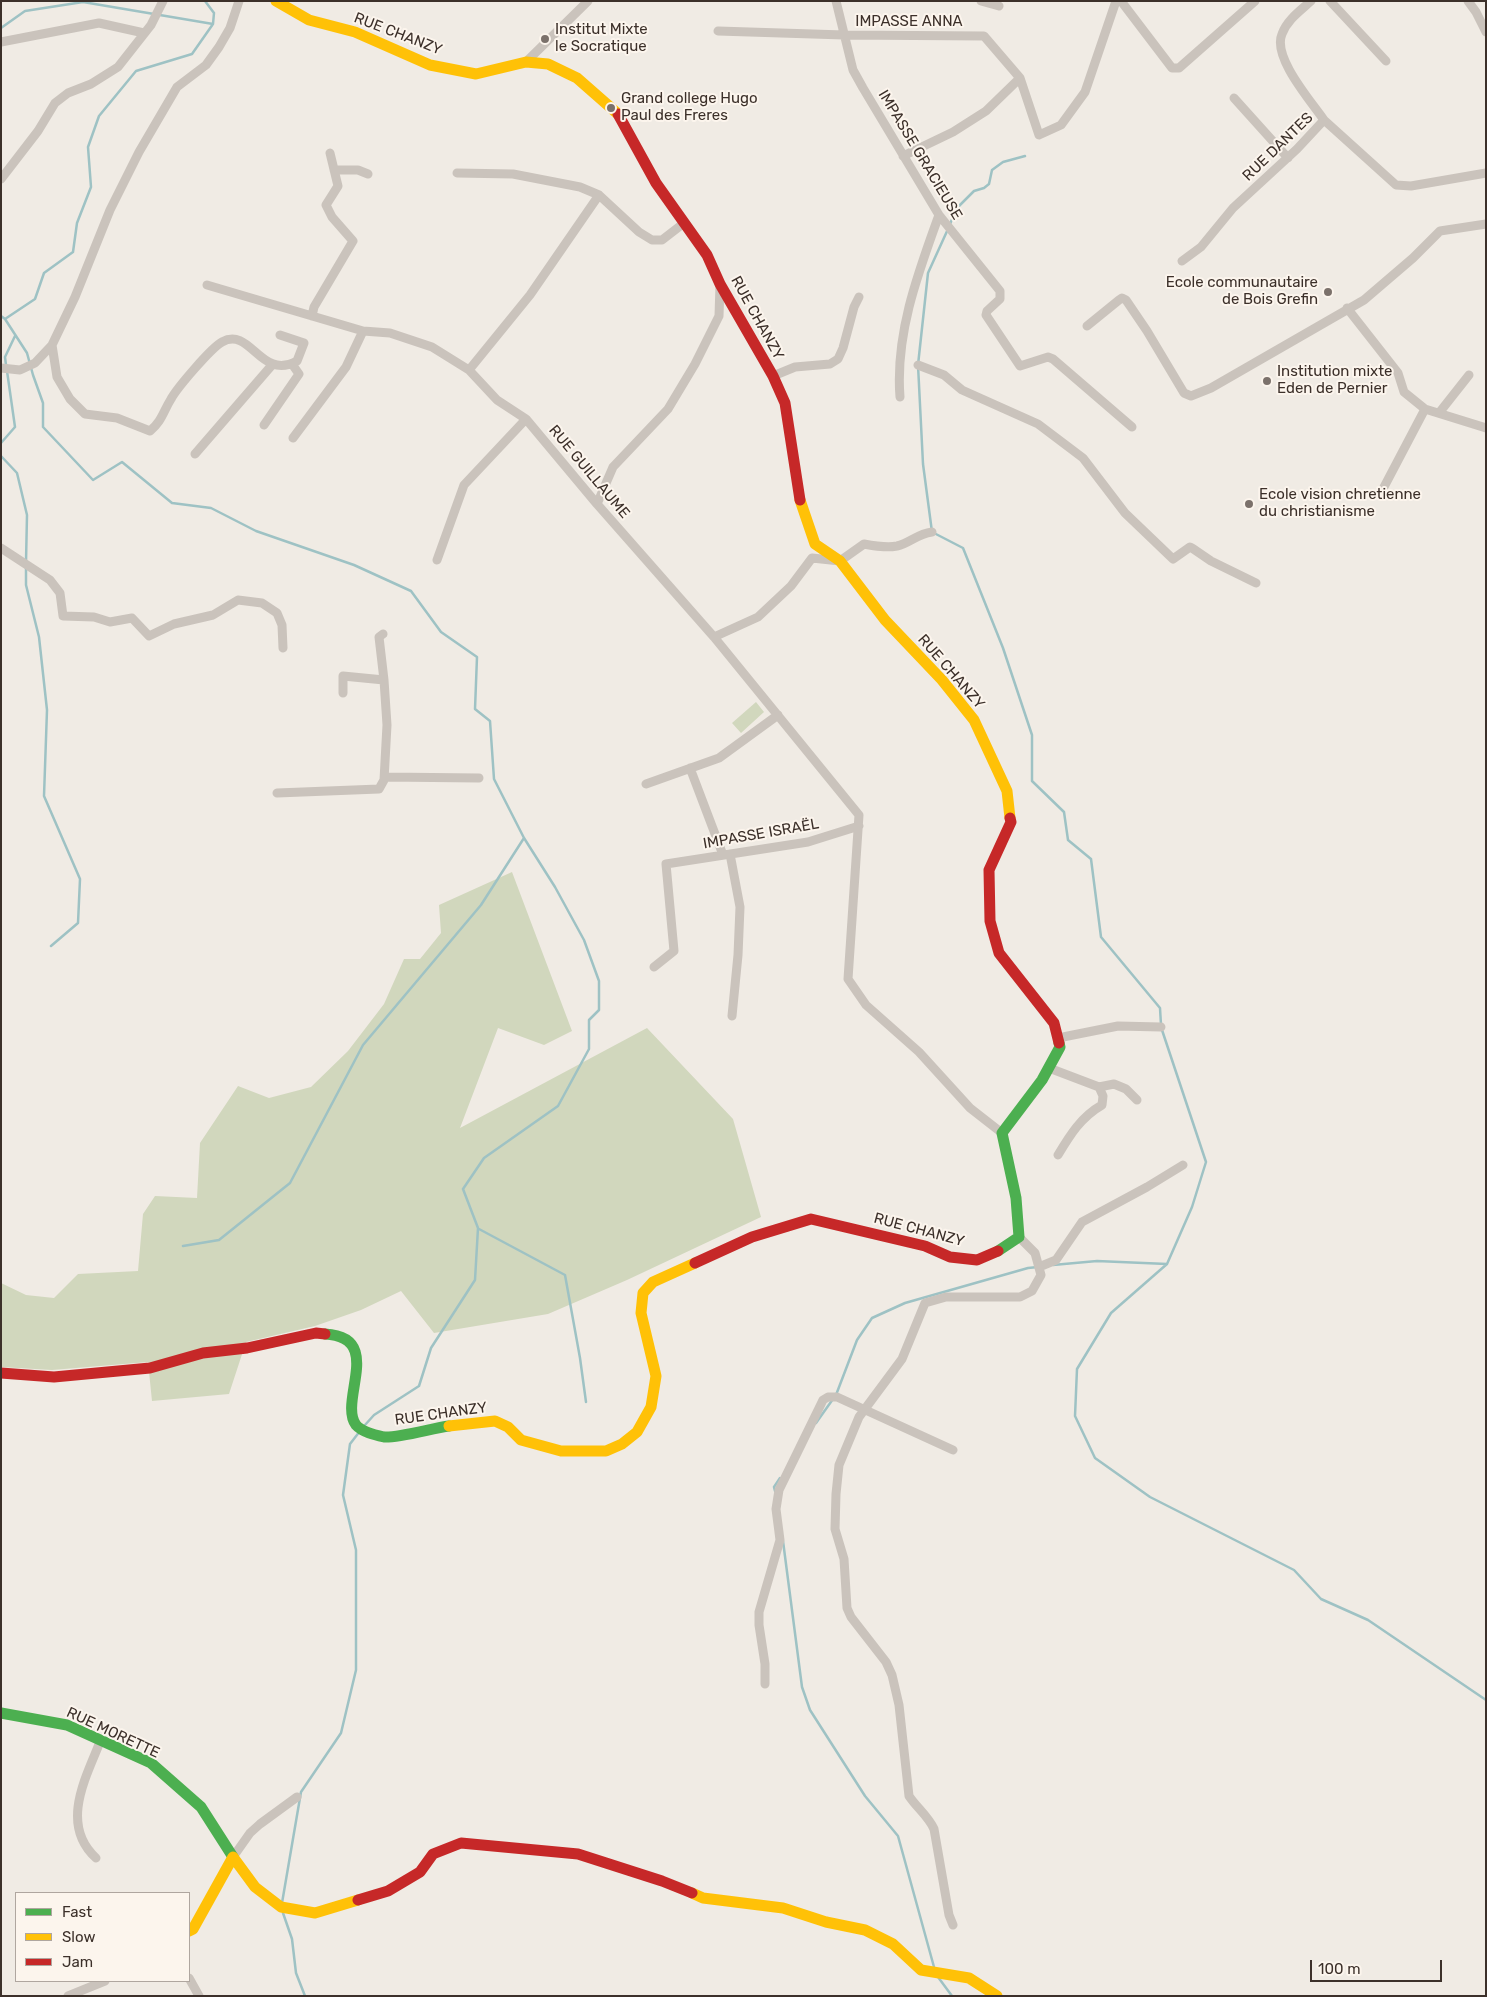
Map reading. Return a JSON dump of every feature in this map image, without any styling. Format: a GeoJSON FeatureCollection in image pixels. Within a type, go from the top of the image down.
{"type":"FeatureCollection","features":[{"type":"Feature","properties":{"kind":"street"},"geometry":{"type":"LineString","coordinates":[[1,179],[38,131],[55,103],[68,93],[91,84],[118,67],[151,25],[163,1]]}},
{"type":"Feature","properties":{"kind":"street"},"geometry":{"type":"LineString","coordinates":[[1,368],[20,370],[35,363],[52,345],[110,210],[138,152],[176,88],[206,64],[219,47],[230,28],[239,1]]}},
{"type":"Feature","properties":{"kind":"street","name":"RUE CHANZY"},"geometry":{"type":"LineString","coordinates":[[276,1],[309,20],[355,32],[430,65],[476,74],[526,62],[548,64],[577,78],[620,116],[656,182],[707,255],[720,284],[773,376],[785,403],[801,505],[809,523],[814,544],[840,561],[885,620],[942,680],[974,720],[1006,791],[1011,822],[988,870],[990,921],[999,953],[1054,1023],[1058,1038]]}},
{"type":"Feature","properties":{"kind":"street"},"geometry":{"type":"LineString","coordinates":[[526,62],[588,1]]}},
{"type":"Feature","properties":{"kind":"street","name":"IMPASSE GRACIEUSE"},"geometry":{"type":"LineString","coordinates":[[836,1],[853,70],[938,215],[1000,291],[1000,299],[987,311],[986,315],[1020,366],[1048,357],[1053,359],[1132,427]]}},
{"type":"Feature","properties":{"kind":"street"},"geometry":{"type":"LineString","coordinates":[[981,1],[999,6]]}},
{"type":"Feature","properties":{"kind":"street"},"geometry":{"type":"LineString","coordinates":[[1117,2],[1172,68],[1179,68],[1255,1]]}},
{"type":"Feature","properties":{"kind":"street"},"geometry":{"type":"LineString","coordinates":[[1310,1],[1291,20],[1281,35],[1281,52],[1292,73],[1324,120]]}},
{"type":"Feature","properties":{"kind":"street"},"geometry":{"type":"LineString","coordinates":[[1330,1],[1386,61]]}},
{"type":"Feature","properties":{"kind":"street"},"geometry":{"type":"LineString","coordinates":[[1468,1],[1485,28]]}},
{"type":"Feature","properties":{"kind":"street","name":"IMPASSE ANNA"},"geometry":{"type":"LineString","coordinates":[[718,31],[844,35],[984,36],[1020,78],[1039,135],[1060,125],[1085,92],[1117,2]]}},
{"type":"Feature","properties":{"kind":"street"},"geometry":{"type":"LineString","coordinates":[[1,42],[99,23],[144,33]]}},
{"type":"Feature","properties":{"kind":"street"},"geometry":{"type":"LineString","coordinates":[[903,156],[953,132],[986,111],[1020,78]]}},
{"type":"Feature","properties":{"kind":"street"},"geometry":{"type":"LineString","coordinates":[[1234,98],[1288,158]]}},
{"type":"Feature","properties":{"kind":"street","name":"RUE DANTES"},"geometry":{"type":"LineString","coordinates":[[1182,261],[1201,247],[1233,208],[1288,158],[1324,120],[1396,185],[1411,186],[1486,173]]}},
{"type":"Feature","properties":{"kind":"street"},"geometry":{"type":"LineString","coordinates":[[312,316],[314,307],[354,241],[332,217],[326,205],[338,186],[330,153]]}},
{"type":"Feature","properties":{"kind":"street"},"geometry":{"type":"LineString","coordinates":[[334,170],[358,170],[368,174]]}},
{"type":"Feature","properties":{"kind":"street"},"geometry":{"type":"LineString","coordinates":[[457,173],[512,174],[580,187],[599,195],[639,232],[652,240],[662,240],[684,223]]}},
{"type":"Feature","properties":{"kind":"street"},"geometry":{"type":"LineString","coordinates":[[469,370],[530,295],[599,195]]}},
{"type":"Feature","properties":{"kind":"street"},"geometry":{"type":"LineString","coordinates":[[900,396],[900,363],[906,320],[912,292],[938,215]]}},
{"type":"Feature","properties":{"kind":"street"},"geometry":{"type":"LineString","coordinates":[[1087,326],[1122,298],[1126,300],[1184,393],[1191,396],[1211,388],[1347,308],[1364,300],[1413,258],[1440,231],[1486,224]]}},
{"type":"Feature","properties":{"kind":"street"},"geometry":{"type":"LineString","coordinates":[[597,504],[613,468],[668,409],[695,364],[719,316],[720,284]]}},
{"type":"Feature","properties":{"kind":"street","name":"RUE GUILLAUME"},"geometry":{"type":"LineString","coordinates":[[206,285],[363,331],[390,333],[422,343],[432,347],[469,370],[497,400],[526,419],[597,504],[714,637],[859,815],[859,826]]}},
{"type":"Feature","properties":{"kind":"street"},"geometry":{"type":"LineString","coordinates":[[773,376],[795,367],[830,364],[838,359],[843,348],[854,307],[860,297]]}},
{"type":"Feature","properties":{"kind":"street"},"geometry":{"type":"LineString","coordinates":[[1347,308],[1398,373],[1404,392],[1425,409],[1486,428]]}},
{"type":"Feature","properties":{"kind":"street"},"geometry":{"type":"LineString","coordinates":[[293,438],[346,367],[363,331]]}},
{"type":"Feature","properties":{"kind":"street"},"geometry":{"type":"LineString","coordinates":[[52,345],[57,377],[70,399],[85,414],[117,418],[150,431],[159,423],[171,398],[222,342],[238,340],[246,344],[272,365],[280,367],[297,362],[304,343],[280,334]]}},
{"type":"Feature","properties":{"kind":"street"},"geometry":{"type":"LineString","coordinates":[[264,425],[299,374],[292,364]]}},
{"type":"Feature","properties":{"kind":"street"},"geometry":{"type":"LineString","coordinates":[[918,364],[944,375],[962,390],[1038,424],[1083,458],[1125,512],[1173,559],[1190,547],[1210,561],[1256,584]]}},
{"type":"Feature","properties":{"kind":"street"},"geometry":{"type":"LineString","coordinates":[[195,454],[272,365]]}},
{"type":"Feature","properties":{"kind":"street"},"geometry":{"type":"LineString","coordinates":[[1438,413],[1469,375]]}},
{"type":"Feature","properties":{"kind":"street"},"geometry":{"type":"LineString","coordinates":[[1384,486],[1425,409]]}},
{"type":"Feature","properties":{"kind":"street"},"geometry":{"type":"LineString","coordinates":[[437,560],[464,485],[526,419]]}},
{"type":"Feature","properties":{"kind":"street"},"geometry":{"type":"LineString","coordinates":[[714,637],[758,617],[791,586],[812,558],[840,561],[864,544],[878,547],[899,546],[921,534],[932,532]]}},
{"type":"Feature","properties":{"kind":"street"},"geometry":{"type":"LineString","coordinates":[[1,548],[50,580],[60,593],[64,616],[94,616],[110,622],[132,618],[149,636],[174,624],[213,615],[238,600],[262,603],[277,613],[282,625],[283,648]]}},
{"type":"Feature","properties":{"kind":"street"},"geometry":{"type":"LineString","coordinates":[[277,793],[379,789],[384,784],[387,725],[379,637],[383,634]]}},
{"type":"Feature","properties":{"kind":"street"},"geometry":{"type":"LineString","coordinates":[[343,693],[343,676],[384,680]]}},
{"type":"Feature","properties":{"kind":"street"},"geometry":{"type":"LineString","coordinates":[[646,784],[719,758],[778,715]]}},
{"type":"Feature","properties":{"kind":"street"},"geometry":{"type":"LineString","coordinates":[[690,768],[726,855],[740,907],[738,956],[732,1016]]}},
{"type":"Feature","properties":{"kind":"street"},"geometry":{"type":"LineString","coordinates":[[385,777],[479,778]]}},
{"type":"Feature","properties":{"kind":"street"},"geometry":{"type":"LineString","coordinates":[[859,826],[848,979],[866,1006],[919,1052],[970,1108],[1002,1133],[1015,1189],[1019,1225],[1018,1237],[1035,1253],[1041,1275],[1032,1291],[1020,1297],[946,1297],[925,1303],[902,1359],[859,1417],[839,1465],[835,1529],[844,1559],[847,1608],[851,1618],[886,1662],[892,1675],[900,1705],[909,1796],[917,1808],[930,1820],[934,1829],[953,1925]]}},
{"type":"Feature","properties":{"kind":"street","name":"IMPASSE ISRAËL"},"geometry":{"type":"LineString","coordinates":[[654,968],[674,951],[666,864],[808,842],[859,826]]}},
{"type":"Feature","properties":{"kind":"street"},"geometry":{"type":"LineString","coordinates":[[1002,1133],[1042,1080],[1060,1047],[1058,1038],[1118,1026],[1161,1027]]}},
{"type":"Feature","properties":{"kind":"street"},"geometry":{"type":"LineString","coordinates":[[1049,1068],[1099,1086],[1114,1084],[1126,1090],[1137,1100]]}},
{"type":"Feature","properties":{"kind":"street"},"geometry":{"type":"LineString","coordinates":[[1058,1154],[1077,1125],[1092,1111],[1102,1105],[1103,1096],[1099,1086]]}},
{"type":"Feature","properties":{"kind":"street"},"geometry":{"type":"LineString","coordinates":[[1039,1267],[1056,1260],[1082,1222],[1183,1165]]}},
{"type":"Feature","properties":{"kind":"street","name":"RUE CHANZY"},"geometry":{"type":"LineString","coordinates":[[1,1373],[54,1377],[150,1368],[203,1353],[247,1348],[316,1332],[333,1334],[345,1338],[353,1347],[357,1364],[352,1416],[357,1426],[371,1434],[387,1437],[399,1436],[444,1427],[494,1422],[508,1428],[521,1440],[561,1451],[606,1451],[622,1444],[637,1432],[651,1407],[656,1376],[641,1313],[643,1294],[654,1282],[752,1237],[811,1220],[925,1246],[950,1257],[977,1260],[993,1254],[1018,1237]]}},
{"type":"Feature","properties":{"kind":"street"},"geometry":{"type":"LineString","coordinates":[[764,1684],[765,1664],[758,1625],[759,1612],[780,1540],[776,1509],[779,1490],[826,1398],[837,1397],[953,1450]]}},
{"type":"Feature","properties":{"kind":"street","name":"RUE MORETTE"},"geometry":{"type":"LineString","coordinates":[[1,1713],[67,1725],[100,1742],[151,1763],[201,1807],[255,1887],[281,1906],[315,1913],[388,1891],[420,1872],[433,1854],[461,1843],[578,1854],[662,1881],[703,1898],[783,1908],[826,1922],[865,1930],[893,1944],[921,1970],[969,1978],[997,1996]]}},
{"type":"Feature","properties":{"kind":"street"},"geometry":{"type":"LineString","coordinates":[[96,1858],[82,1840],[76,1809],[100,1742]]}},
{"type":"Feature","properties":{"kind":"street"},"geometry":{"type":"LineString","coordinates":[[190,1930],[193,1929],[233,1857],[250,1833],[296,1797]]}},
{"type":"Feature","properties":{"kind":"street"},"geometry":{"type":"LineString","coordinates":[[190,1980],[199,1996]]}},
{"type":"Feature","properties":{"kind":"street"},"geometry":{"type":"LineString","coordinates":[[68,1996],[103,1982]]}},
{"type":"Feature","properties":{"kind":"green space"},"geometry":{"type":"Polygon","coordinates":[[[756,702],[764,712],[741,733],[732,723],[756,702]]]}},
{"type":"Feature","properties":{"kind":"green space"},"geometry":{"type":"Polygon","coordinates":[[[512,872],[572,1031],[544,1045],[498,1028],[460,1128],[647,1028],[733,1119],[761,1217],[627,1280],[548,1314],[434,1333],[401,1291],[361,1310],[315,1326],[246,1342],[229,1394],[152,1401],[148,1362],[52,1370],[1,1367],[1,1283],[26,1295],[54,1298],[78,1274],[138,1271],[143,1214],[155,1196],[197,1198],[200,1143],[238,1086],[269,1098],[311,1087],[348,1051],[384,1004],[404,959],[420,959],[441,933],[439,905],[512,872]]]}},
{"type":"Feature","properties":{"kind":"waterway"},"geometry":{"type":"LineString","coordinates":[[5,319],[35,299],[44,273],[73,252],[77,223],[91,187],[88,147],[99,116],[136,71],[192,54],[213,24],[214,13],[205,1]]}},
{"type":"Feature","properties":{"kind":"waterway"},"geometry":{"type":"LineString","coordinates":[[1,28],[25,11],[83,2],[213,24]]}},
{"type":"Feature","properties":{"kind":"waterway"},"geometry":{"type":"LineString","coordinates":[[950,224],[957,208],[974,191],[984,188],[989,184],[992,170],[1003,162],[1025,156]]}},
{"type":"Feature","properties":{"kind":"waterway"},"geometry":{"type":"LineString","coordinates":[[948,229],[928,273],[918,365],[923,464],[932,532],[963,548],[1003,648],[1032,735],[1032,781],[1064,812],[1068,840],[1091,859],[1101,937],[1160,1008],[1161,1025]]}},
{"type":"Feature","properties":{"kind":"waterway"},"geometry":{"type":"LineString","coordinates":[[1,316],[5,319],[27,353],[43,403],[43,427],[93,480],[122,462],[172,503],[211,508],[256,531],[354,565],[411,591],[441,632],[477,657],[475,709],[490,721],[494,779],[524,838],[555,887],[584,940],[599,981],[599,1010],[589,1020],[589,1049],[558,1106],[484,1158],[463,1189],[478,1228],[475,1280],[431,1348],[419,1386],[374,1415],[365,1425]]}},
{"type":"Feature","properties":{"kind":"waterway"},"geometry":{"type":"LineString","coordinates":[[6,365],[5,357],[15,336]]}},
{"type":"Feature","properties":{"kind":"waterway"},"geometry":{"type":"LineString","coordinates":[[1,443],[15,427],[7,371]]}},
{"type":"Feature","properties":{"kind":"waterway"},"geometry":{"type":"LineString","coordinates":[[1,456],[17,473],[27,515],[26,562]]}},
{"type":"Feature","properties":{"kind":"waterway"},"geometry":{"type":"LineString","coordinates":[[26,567],[26,585],[39,637],[47,710],[44,796],[80,879],[78,923],[51,946]]}},
{"type":"Feature","properties":{"kind":"waterway"},"geometry":{"type":"LineString","coordinates":[[183,1246],[219,1240],[290,1183],[363,1045],[481,905],[524,838]]}},
{"type":"Feature","properties":{"kind":"waterway"},"geometry":{"type":"LineString","coordinates":[[1053,1265],[1097,1261],[1167,1264],[1192,1207],[1206,1162],[1162,1030]]}},
{"type":"Feature","properties":{"kind":"waterway"},"geometry":{"type":"LineString","coordinates":[[479,1229],[565,1275],[586,1402]]}},
{"type":"Feature","properties":{"kind":"waterway"},"geometry":{"type":"LineString","coordinates":[[1167,1264],[1111,1313],[1077,1369],[1075,1416],[1095,1458],[1150,1497],[1294,1570],[1321,1599],[1368,1620],[1486,1700]]}},
{"type":"Feature","properties":{"kind":"waterway"},"geometry":{"type":"LineString","coordinates":[[836,1395],[857,1340],[872,1318],[905,1303],[1028,1268],[1038,1267]]}},
{"type":"Feature","properties":{"kind":"waterway"},"geometry":{"type":"LineString","coordinates":[[816,1423],[833,1399]]}},
{"type":"Feature","properties":{"kind":"waterway"},"geometry":{"type":"LineString","coordinates":[[282,1903],[301,1792],[341,1733],[356,1670],[356,1550],[343,1495],[350,1444],[360,1431]]}},
{"type":"Feature","properties":{"kind":"waterway"},"geometry":{"type":"LineString","coordinates":[[775,1491],[774,1487],[780,1478]]}},
{"type":"Feature","properties":{"kind":"waterway"},"geometry":{"type":"LineString","coordinates":[[783,1541],[802,1687],[810,1710],[865,1796],[898,1836],[934,1967]]}},
{"type":"Feature","properties":{"kind":"waterway"},"geometry":{"type":"LineString","coordinates":[[283,1913],[292,1939],[296,1973],[305,1996]]}},
{"type":"Feature","properties":{"kind":"waterway"},"geometry":{"type":"LineString","coordinates":[[938,1977],[952,1996]]}},
{"type":"Feature","properties":{"kind":"traffic: fast"},"geometry":{"type":"LineString","coordinates":[[998,1251],[1019,1237],[1016,1198],[1002,1133],[1042,1080],[1060,1047],[1059,1043]]}},
{"type":"Feature","properties":{"kind":"traffic: fast"},"geometry":{"type":"LineString","coordinates":[[325,1334],[343,1338],[353,1346],[356,1358],[356,1372],[352,1414],[356,1425],[362,1430],[384,1437],[449,1426]]}},
{"type":"Feature","properties":{"kind":"traffic: fast"},"geometry":{"type":"LineString","coordinates":[[1,1713],[67,1725],[151,1763],[201,1807],[233,1857]]}},
{"type":"Feature","properties":{"kind":"traffic: slow"},"geometry":{"type":"LineString","coordinates":[[276,1],[309,20],[355,32],[430,65],[476,74],[526,62],[548,64],[577,78],[618,114]]}},
{"type":"Feature","properties":{"kind":"traffic: slow"},"geometry":{"type":"LineString","coordinates":[[800,500],[815,544],[840,561],[885,620],[942,680],[974,720],[1007,791],[1010,818]]}},
{"type":"Feature","properties":{"kind":"traffic: slow"},"geometry":{"type":"LineString","coordinates":[[449,1426],[495,1421],[508,1427],[521,1440],[561,1451],[606,1451],[622,1444],[637,1432],[651,1407],[656,1376],[641,1313],[643,1293],[653,1282],[695,1263]]}},
{"type":"Feature","properties":{"kind":"traffic: slow"},"geometry":{"type":"LineString","coordinates":[[190,1930],[193,1929],[233,1857],[255,1887],[281,1907],[315,1913],[358,1900]]}},
{"type":"Feature","properties":{"kind":"traffic: slow"},"geometry":{"type":"LineString","coordinates":[[692,1893],[703,1898],[783,1908],[826,1922],[865,1930],[893,1944],[921,1970],[969,1978],[997,1996]]}},
{"type":"Feature","properties":{"kind":"traffic: jam"},"geometry":{"type":"LineString","coordinates":[[618,114],[656,183],[707,255],[720,284],[773,376],[785,403],[800,500]]}},
{"type":"Feature","properties":{"kind":"traffic: jam"},"geometry":{"type":"LineString","coordinates":[[1010,818],[1011,822],[989,870],[990,921],[999,953],[1054,1023],[1059,1043]]}},
{"type":"Feature","properties":{"kind":"traffic: jam"},"geometry":{"type":"LineString","coordinates":[[695,1263],[752,1237],[811,1219],[925,1246],[950,1257],[977,1260],[998,1251]]}},
{"type":"Feature","properties":{"kind":"traffic: jam"},"geometry":{"type":"LineString","coordinates":[[1,1373],[54,1377],[150,1368],[203,1353],[247,1348],[316,1333],[325,1334]]}},
{"type":"Feature","properties":{"kind":"traffic: jam"},"geometry":{"type":"LineString","coordinates":[[358,1900],[388,1891],[420,1872],[433,1854],[461,1843],[578,1854],[662,1881],[692,1893]]}},
{"type":"Feature","properties":{"kind":"place","name":"Institut Mixte le Socratique"},"geometry":{"type":"Point","coordinates":[545,39]}},
{"type":"Feature","properties":{"kind":"place","name":"Grand college Hugo Paul des Freres"},"geometry":{"type":"Point","coordinates":[611,108]}},
{"type":"Feature","properties":{"kind":"place","name":"Ecole communautaire de Bois Grefin"},"geometry":{"type":"Point","coordinates":[1328,292]}},
{"type":"Feature","properties":{"kind":"place","name":"Institution mixte Eden de Pernier"},"geometry":{"type":"Point","coordinates":[1267,381]}},
{"type":"Feature","properties":{"kind":"place","name":"Ecole vision chretienne du christianisme"},"geometry":{"type":"Point","coordinates":[1249,504]}}]}
